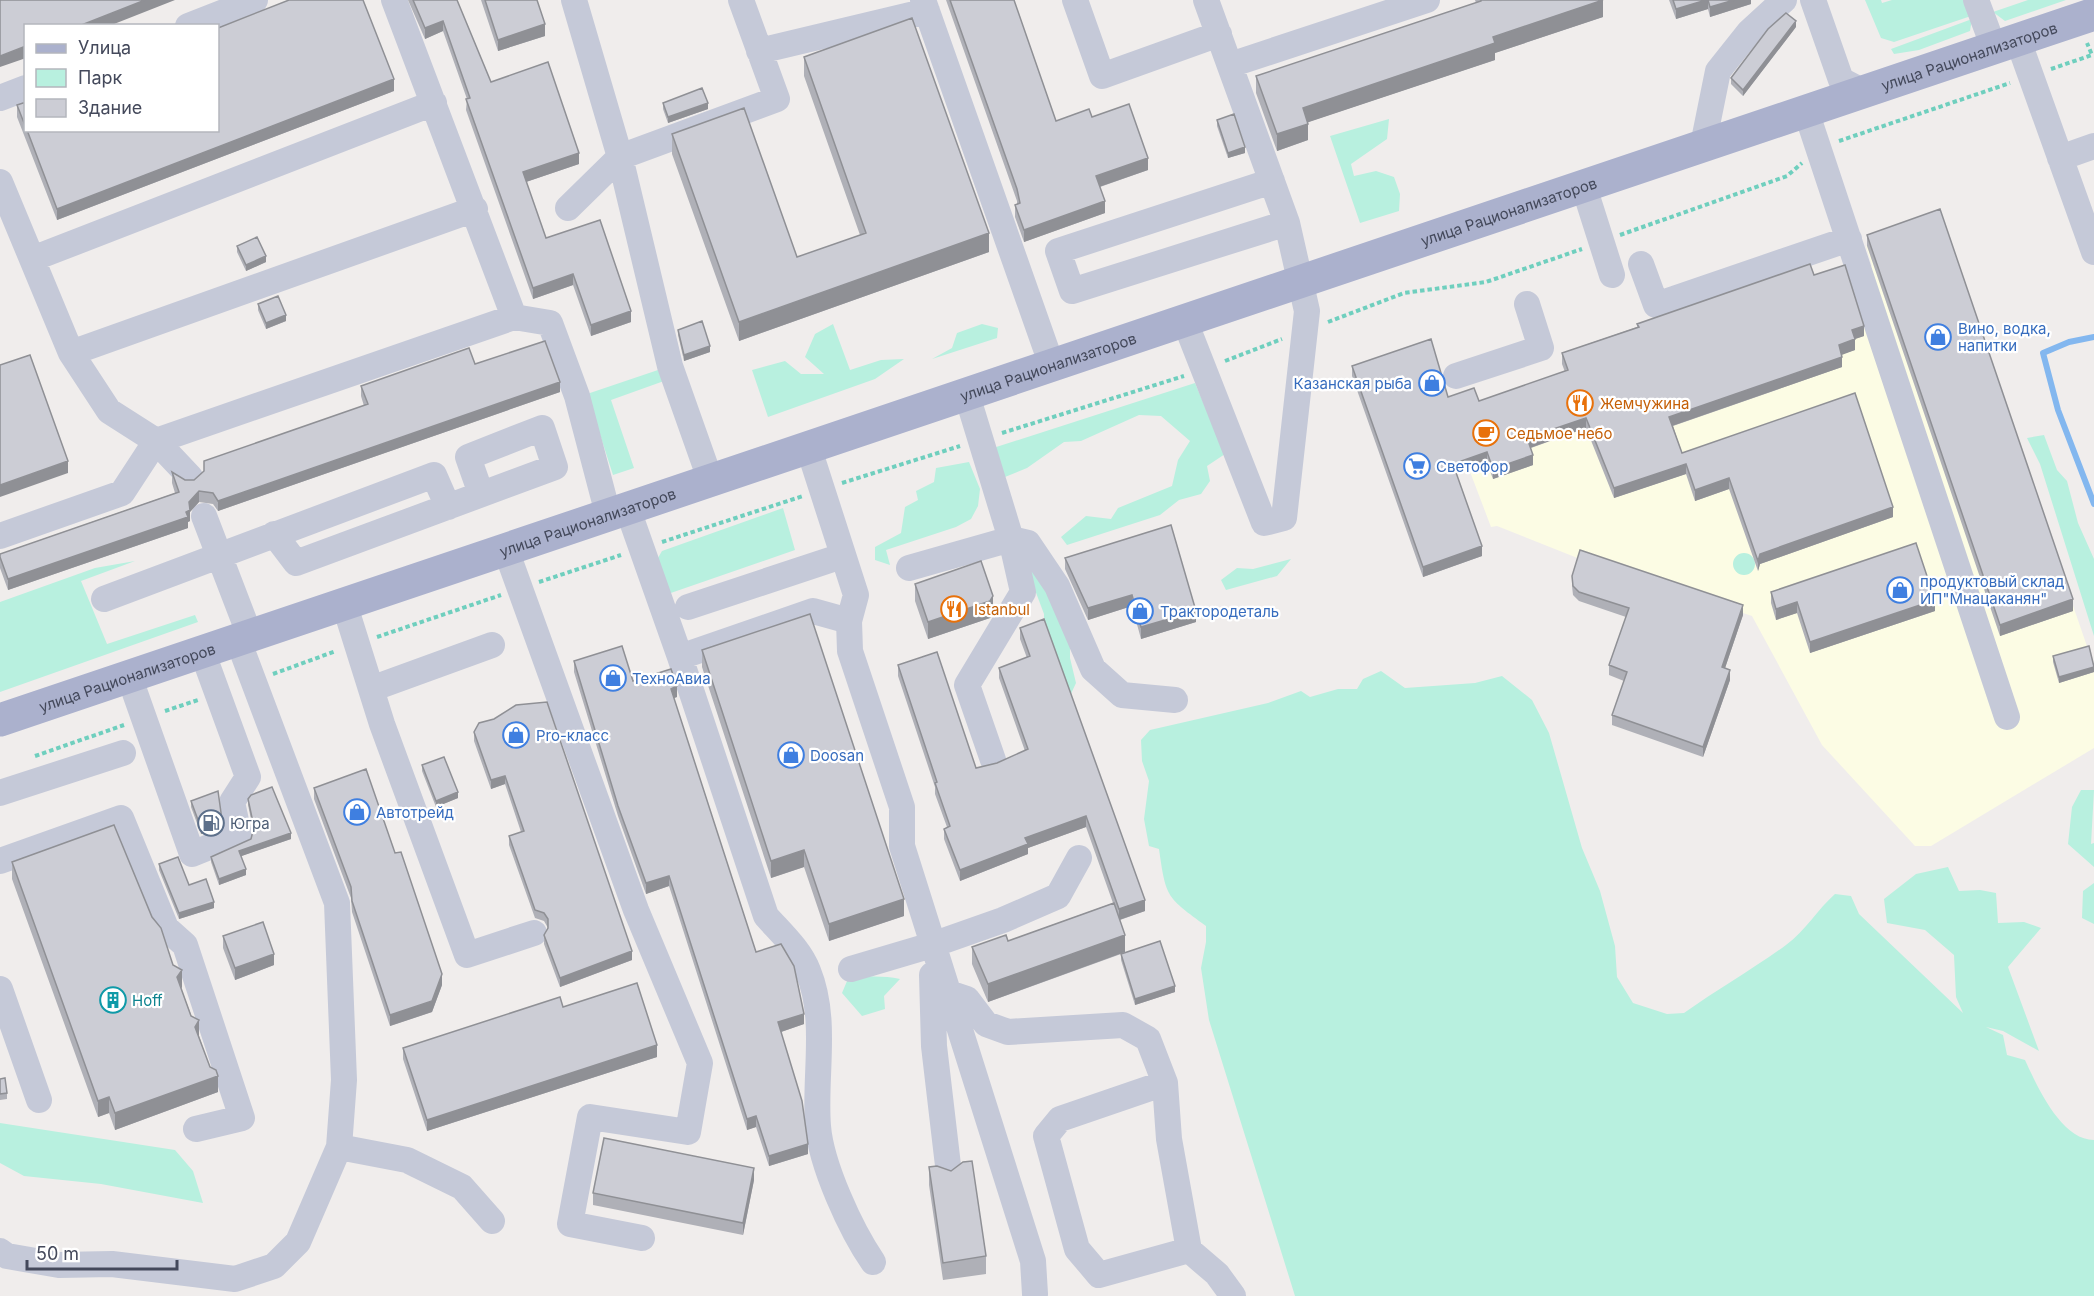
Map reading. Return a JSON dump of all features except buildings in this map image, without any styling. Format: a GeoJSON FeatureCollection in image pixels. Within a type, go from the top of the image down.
{"type":"FeatureCollection","features":[{"type":"Feature","properties":{"kind":"main road","name":"улица Рационализаторов"},"geometry":{"type":"LineString","coordinates":[[0,720],[1051,363],[1584,187],[2087,17]]}},
{"type":"Feature","properties":{"kind":"lane"},"geometry":{"type":"LineString","coordinates":[[193,24],[255,0]]}},
{"type":"Feature","properties":{"kind":"lane"},"geometry":{"type":"LineString","coordinates":[[394,0],[475,208],[514,317]]}},
{"type":"Feature","properties":{"kind":"lane"},"geometry":{"type":"LineString","coordinates":[[574,0],[620,157],[670,366],[710,479]]}},
{"type":"Feature","properties":{"kind":"lane"},"geometry":{"type":"LineString","coordinates":[[568,208],[620,157],[777,99],[741,0]]}},
{"type":"Feature","properties":{"kind":"lane"},"geometry":{"type":"LineString","coordinates":[[1075,0],[1102,76],[1219,34]]}},
{"type":"Feature","properties":{"kind":"lane"},"geometry":{"type":"LineString","coordinates":[[1184,319],[1264,523],[1284,518],[1304,355],[1307,311],[1287,224],[1206,0]]}},
{"type":"Feature","properties":{"kind":"lane"},"geometry":{"type":"LineString","coordinates":[[1230,65],[1427,0]]}},
{"type":"Feature","properties":{"kind":"lane"},"geometry":{"type":"LineString","coordinates":[[1704,145],[1718,71],[1749,32],[1784,0]]}},
{"type":"Feature","properties":{"kind":"lane"},"geometry":{"type":"LineString","coordinates":[[1813,0],[1841,80],[1864,92]]}},
{"type":"Feature","properties":{"kind":"lane"},"geometry":{"type":"LineString","coordinates":[[1976,0],[2029,76],[2094,252]]}},
{"type":"Feature","properties":{"kind":"lane"},"geometry":{"type":"LineString","coordinates":[[759,51],[925,5],[1051,363]]}},
{"type":"Feature","properties":{"kind":"lane"},"geometry":{"type":"LineString","coordinates":[[0,98],[24,89]]}},
{"type":"Feature","properties":{"kind":"lane"},"geometry":{"type":"LineString","coordinates":[[32,259],[434,103]]}},
{"type":"Feature","properties":{"kind":"lane"},"geometry":{"type":"LineString","coordinates":[[1806,111],[2007,717]]}},
{"type":"Feature","properties":{"kind":"lane"},"geometry":{"type":"LineString","coordinates":[[2060,158],[2094,146]]}},
{"type":"Feature","properties":{"kind":"lane"},"geometry":{"type":"LineString","coordinates":[[1272,181],[1058,251],[1072,291],[1287,224]]}},
{"type":"Feature","properties":{"kind":"lane"},"geometry":{"type":"LineString","coordinates":[[0,182],[71,353],[110,411],[156,441],[190,477]]}},
{"type":"Feature","properties":{"kind":"lane"},"geometry":{"type":"LineString","coordinates":[[1584,187],[1612,275]]}},
{"type":"Feature","properties":{"kind":"lane"},"geometry":{"type":"LineString","coordinates":[[71,353],[475,208]]}},
{"type":"Feature","properties":{"kind":"lane"},"geometry":{"type":"LineString","coordinates":[[1641,264],[1656,305],[1849,239]]}},
{"type":"Feature","properties":{"kind":"lane"},"geometry":{"type":"LineString","coordinates":[[1456,376],[1541,348],[1527,304]]}},
{"type":"Feature","properties":{"kind":"lane"},"geometry":{"type":"LineString","coordinates":[[0,536],[122,493],[156,441],[514,317],[550,323],[617,511],[641,549],[680,657],[766,916],[792,945],[808,970],[819,1016],[818,1126],[823,1150],[855,1236],[873,1262]]}},
{"type":"Feature","properties":{"kind":"lane"},"geometry":{"type":"LineString","coordinates":[[966,392],[1011,539],[1023,592],[967,685],[993,760]]}},
{"type":"Feature","properties":{"kind":"lane"},"geometry":{"type":"LineString","coordinates":[[808,446],[856,595],[849,621],[850,651],[902,807],[902,846],[946,992],[1033,1261],[1035,1294]]}},
{"type":"Feature","properties":{"kind":"lane"},"geometry":{"type":"LineString","coordinates":[[104,599],[434,475],[448,507]]}},
{"type":"Feature","properties":{"kind":"lane"},"geometry":{"type":"LineString","coordinates":[[274,534],[296,562],[481,494]]}},
{"type":"Feature","properties":{"kind":"lane"},"geometry":{"type":"LineString","coordinates":[[0,1251],[7,1256],[59,1265],[112,1264],[235,1279],[245,1276],[274,1266],[298,1242],[339,1148],[344,1080],[337,903],[254,681],[219,554],[204,516]]}},
{"type":"Feature","properties":{"kind":"lane"},"geometry":{"type":"LineString","coordinates":[[909,568],[1011,539],[1028,543],[1057,586],[1093,669],[1122,694],[1175,700]]}},
{"type":"Feature","properties":{"kind":"lane"},"geometry":{"type":"LineString","coordinates":[[506,550],[636,910],[700,1063],[688,1132],[590,1117],[570,1224],[642,1238]]}},
{"type":"Feature","properties":{"kind":"lane"},"geometry":{"type":"LineString","coordinates":[[688,607],[842,556]]}},
{"type":"Feature","properties":{"kind":"lane"},"geometry":{"type":"LineString","coordinates":[[344,603],[371,689],[467,955],[534,933]]}},
{"type":"Feature","properties":{"kind":"lane"},"geometry":{"type":"LineString","coordinates":[[680,657],[813,611],[849,621]]}},
{"type":"Feature","properties":{"kind":"lane"},"geometry":{"type":"LineString","coordinates":[[371,689],[492,645]]}},
{"type":"Feature","properties":{"kind":"lane"},"geometry":{"type":"LineString","coordinates":[[129,676],[192,854],[239,835],[232,802],[248,777],[202,651]]}},
{"type":"Feature","properties":{"kind":"lane"},"geometry":{"type":"LineString","coordinates":[[0,793],[123,753]]}},
{"type":"Feature","properties":{"kind":"lane"},"geometry":{"type":"LineString","coordinates":[[0,861],[121,818],[166,928],[186,945],[242,1118],[196,1129]]}},
{"type":"Feature","properties":{"kind":"lane"},"geometry":{"type":"LineString","coordinates":[[851,969],[932,945],[1003,920],[1058,896],[1079,858]]}},
{"type":"Feature","properties":{"kind":"lane"},"geometry":{"type":"LineString","coordinates":[[932,945],[934,1046],[949,1174]]}},
{"type":"Feature","properties":{"kind":"lane"},"geometry":{"type":"LineString","coordinates":[[0,989],[39,1100]]}},
{"type":"Feature","properties":{"kind":"lane"},"geometry":{"type":"LineString","coordinates":[[946,992],[966,999],[986,1024],[1008,1032],[1123,1024],[1148,1039],[1165,1083],[1169,1139],[1189,1250],[1217,1274],[1233,1296]]}},
{"type":"Feature","properties":{"kind":"lane"},"geometry":{"type":"LineString","coordinates":[[1165,1083],[1060,1119],[1046,1136],[1077,1249],[1100,1275],[1189,1250]]}},
{"type":"Feature","properties":{"kind":"lane"},"geometry":{"type":"LineString","coordinates":[[339,1148],[407,1160],[462,1187],[492,1221]]}},
{"type":"Feature","properties":{"kind":"path"},"geometry":{"type":"LineString","coordinates":[[254,681],[520,588],[1204,370],[1404,293],[1486,282],[1787,176],[1818,148],[2092,55],[2087,17]]}},
{"type":"Feature","properties":{"kind":"path"},"geometry":{"type":"LineString","coordinates":[[33,756],[217,693]]}},
{"type":"Feature","properties":{"kind":"shaded area"},"geometry":{"type":"Polygon","coordinates":[[[1940,220],[2094,669],[2094,748],[1931,846],[1915,846],[1822,745],[1752,616],[1580,559],[1497,526],[1491,527],[1469,469],[1814,286],[1872,266],[1866,246],[1940,220]]]}},
{"type":"Feature","properties":{"kind":"green space"},"geometry":{"type":"Polygon","coordinates":[[[1865,0],[1881,0],[1882,3],[1892,0],[1966,0],[1971,16],[1894,42],[1881,38],[1865,0]]]}},
{"type":"Feature","properties":{"kind":"green space"},"geometry":{"type":"Polygon","coordinates":[[[2028,0],[2066,0],[2005,21],[1993,12],[2028,0]]]}},
{"type":"Feature","properties":{"kind":"green space"},"geometry":{"type":"Polygon","coordinates":[[[1972,19],[1970,31],[1919,50],[1894,54],[1891,49],[1972,19]]]}},
{"type":"Feature","properties":{"kind":"green space"},"geometry":{"type":"Polygon","coordinates":[[[1389,119],[1387,139],[1351,164],[1354,176],[1376,171],[1394,177],[1400,194],[1399,211],[1360,223],[1330,136],[1389,119]]]}},
{"type":"Feature","properties":{"kind":"green space"},"geometry":{"type":"Polygon","coordinates":[[[833,324],[850,370],[881,360],[904,359],[875,379],[768,417],[752,370],[785,361],[801,374],[824,374],[805,357],[815,334],[833,324]]]}},
{"type":"Feature","properties":{"kind":"green space"},"geometry":{"type":"Polygon","coordinates":[[[982,324],[998,328],[997,338],[932,359],[952,348],[957,333],[982,324]]]}},
{"type":"Feature","properties":{"kind":"green space"},"geometry":{"type":"Polygon","coordinates":[[[658,370],[664,381],[611,400],[634,468],[613,475],[587,394],[658,370]]]}},
{"type":"Feature","properties":{"kind":"green space"},"geometry":{"type":"Polygon","coordinates":[[[1195,383],[1225,454],[1207,466],[1210,481],[1201,494],[1179,500],[1160,515],[1067,545],[1061,537],[1086,516],[1111,519],[1118,508],[1172,486],[1178,460],[1190,441],[1161,416],[1139,415],[1081,441],[1064,442],[1027,468],[1000,479],[990,449],[1195,383]]]}},
{"type":"Feature","properties":{"kind":"green space"},"geometry":{"type":"Polygon","coordinates":[[[2044,435],[2057,470],[2067,481],[2078,523],[2094,559],[2094,636],[2040,464],[2027,438],[2044,435]]]}},
{"type":"Feature","properties":{"kind":"green space"},"geometry":{"type":"Polygon","coordinates":[[[969,462],[980,489],[978,506],[971,519],[956,527],[886,550],[890,565],[875,560],[875,547],[901,533],[905,507],[918,500],[916,491],[934,482],[936,468],[969,462]]]}},
{"type":"Feature","properties":{"kind":"green space"},"geometry":{"type":"Polygon","coordinates":[[[783,508],[795,550],[665,595],[655,563],[662,551],[783,508]]]}},
{"type":"Feature","properties":{"kind":"green space"},"geometry":{"type":"Polygon","coordinates":[[[1027,549],[1070,645],[1070,658],[1076,683],[1069,698],[1044,630],[1044,614],[1032,582],[1027,549]]]}},
{"type":"Feature","properties":{"kind":"green space"},"geometry":{"type":"Polygon","coordinates":[[[1740,553],[1748,553],[1755,560],[1755,568],[1748,575],[1740,575],[1733,568],[1733,560],[1740,553]]]}},
{"type":"Feature","properties":{"kind":"green space"},"geometry":{"type":"Polygon","coordinates":[[[1291,559],[1277,576],[1226,590],[1221,580],[1237,568],[1253,569],[1291,559]]]}},
{"type":"Feature","properties":{"kind":"green space"},"geometry":{"type":"Polygon","coordinates":[[[135,561],[81,581],[107,644],[195,615],[198,622],[0,692],[0,602],[95,568],[135,561]]]}},
{"type":"Feature","properties":{"kind":"green space"},"geometry":{"type":"Polygon","coordinates":[[[1381,671],[1405,688],[1475,683],[1502,676],[1532,700],[1549,733],[1582,848],[1600,891],[1615,946],[1617,977],[1633,1003],[1667,1014],[1684,1013],[1786,945],[1835,894],[1851,896],[1859,914],[1963,1013],[1956,997],[1954,955],[1925,930],[1887,923],[1884,899],[1916,874],[1948,867],[1959,891],[1980,890],[1996,893],[1998,923],[2024,922],[2041,928],[2008,967],[2039,1051],[2003,1031],[1986,1027],[2003,1035],[2007,1055],[2025,1060],[2043,1097],[2061,1122],[2082,1138],[2094,1140],[2094,1296],[1295,1296],[1209,1020],[1201,968],[1206,942],[1206,926],[1183,909],[1170,895],[1164,878],[1159,849],[1149,846],[1144,819],[1149,781],[1142,761],[1141,740],[1150,730],[1268,703],[1301,691],[1310,697],[1338,689],[1357,689],[1363,679],[1381,671]]]}},
{"type":"Feature","properties":{"kind":"green space"},"geometry":{"type":"Polygon","coordinates":[[[2081,790],[2094,790],[2091,844],[2094,843],[2094,867],[2068,844],[2072,807],[2081,790]]]}},
{"type":"Feature","properties":{"kind":"green space"},"geometry":{"type":"Polygon","coordinates":[[[2094,883],[2094,924],[2082,918],[2083,891],[2094,883]]]}},
{"type":"Feature","properties":{"kind":"green space"},"geometry":{"type":"Polygon","coordinates":[[[850,974],[900,979],[884,996],[885,1009],[862,1016],[842,993],[850,974]]]}},
{"type":"Feature","properties":{"kind":"green space"},"geometry":{"type":"Polygon","coordinates":[[[0,1123],[175,1150],[193,1171],[203,1203],[101,1184],[24,1176],[0,1163],[0,1123]]]}},
{"type":"Feature","properties":{"kind":"waterway"},"geometry":{"type":"LineString","coordinates":[[2094,337],[2069,342],[2043,353],[2058,410],[2094,504]]}},
{"type":"Feature","properties":{"kind":"place","name":"Вино, водка, напитки"},"geometry":{"type":"Point","coordinates":[1938,337]}},
{"type":"Feature","properties":{"kind":"place","name":"Казанская рыба"},"geometry":{"type":"Point","coordinates":[1432,383]}},
{"type":"Feature","properties":{"kind":"place","name":"Жемчужина"},"geometry":{"type":"Point","coordinates":[1580,403]}},
{"type":"Feature","properties":{"kind":"place","name":"Седьмое небо"},"geometry":{"type":"Point","coordinates":[1486,433]}},
{"type":"Feature","properties":{"kind":"place","name":"Светофор"},"geometry":{"type":"Point","coordinates":[1417,466]}},
{"type":"Feature","properties":{"kind":"place","name":"продуктовый склад ИП\"Мнацаканян\""},"geometry":{"type":"Point","coordinates":[1900,590]}},
{"type":"Feature","properties":{"kind":"place","name":"Istanbul"},"geometry":{"type":"Point","coordinates":[954,609]}},
{"type":"Feature","properties":{"kind":"place","name":"Трактородеталь"},"geometry":{"type":"Point","coordinates":[1140,611]}},
{"type":"Feature","properties":{"kind":"place","name":"ТехноАвиа"},"geometry":{"type":"Point","coordinates":[613,678]}},
{"type":"Feature","properties":{"kind":"place","name":"Pro-класс"},"geometry":{"type":"Point","coordinates":[516,735]}},
{"type":"Feature","properties":{"kind":"place","name":"Doosan"},"geometry":{"type":"Point","coordinates":[791,755]}},
{"type":"Feature","properties":{"kind":"place","name":"Автотрейд"},"geometry":{"type":"Point","coordinates":[357,812]}},
{"type":"Feature","properties":{"kind":"place","name":"Югра"},"geometry":{"type":"Point","coordinates":[211,823]}},
{"type":"Feature","properties":{"kind":"place","name":"Hoff"},"geometry":{"type":"Point","coordinates":[113,1000]}}]}
